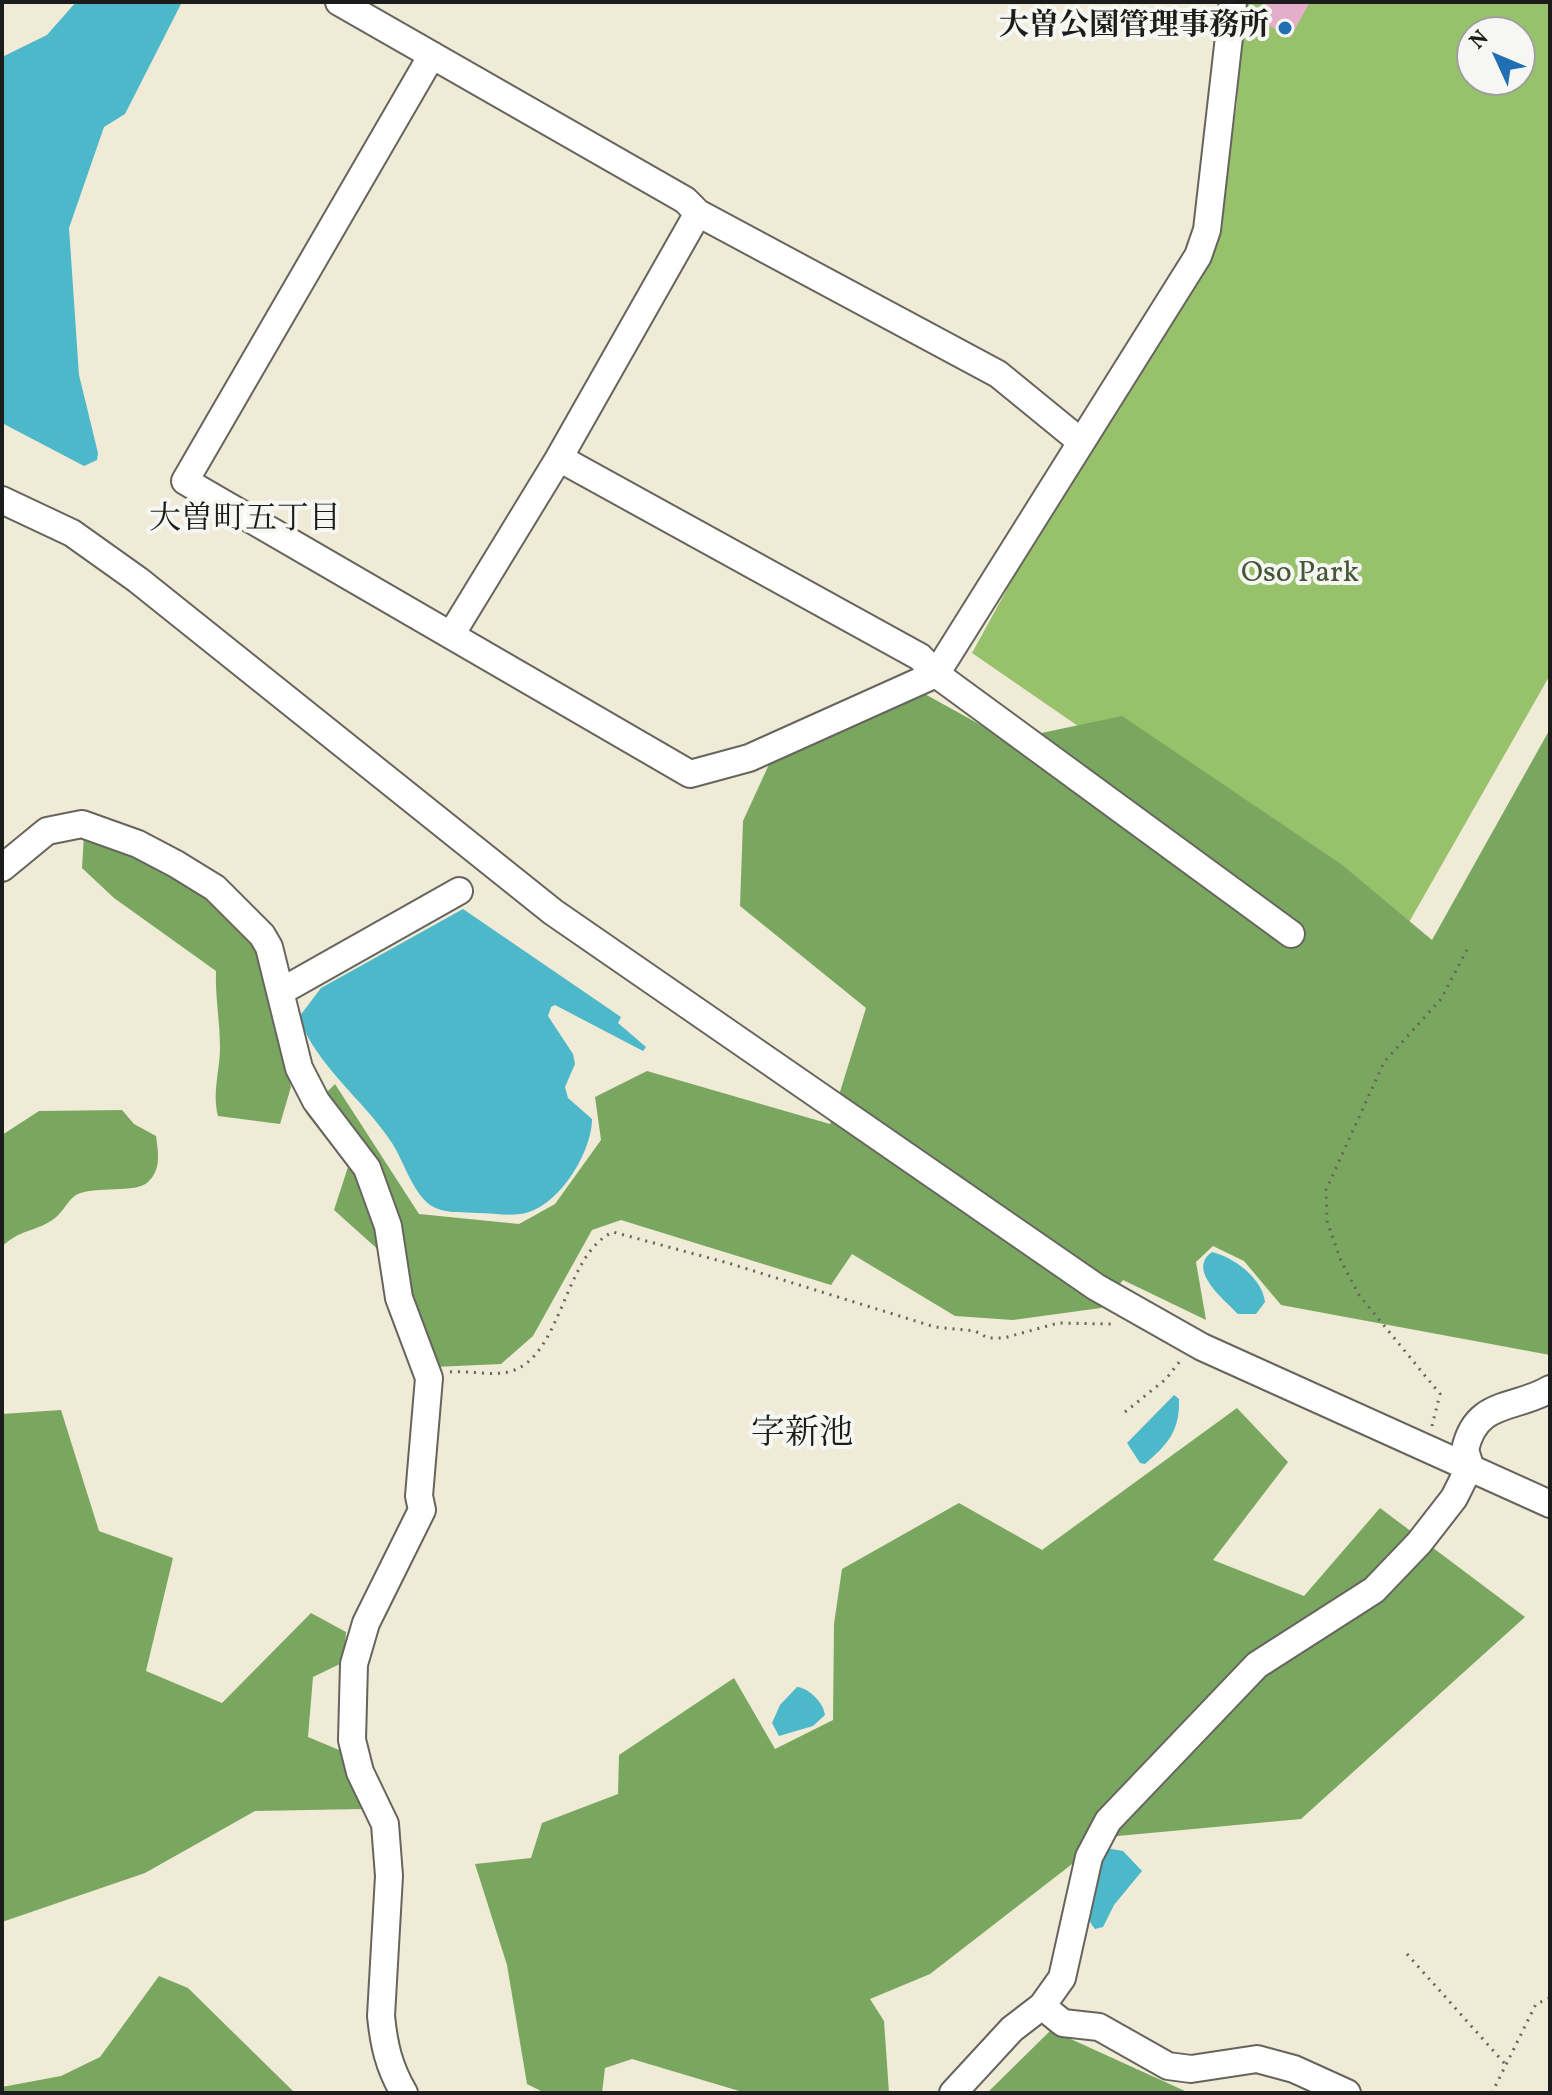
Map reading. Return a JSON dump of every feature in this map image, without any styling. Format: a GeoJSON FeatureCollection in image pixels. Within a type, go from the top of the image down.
{"type":"FeatureCollection","features":[{"type":"Feature","properties":{"kind":"street"},"geometry":{"type":"LineString","coordinates":[[339,2],[685,200],[698,213],[998,374],[1080,441]]}},
{"type":"Feature","properties":{"kind":"street"},"geometry":{"type":"LineString","coordinates":[[432,55],[185,481],[690,774],[749,758],[936,674],[1198,256],[1207,230],[1233,2]]}},
{"type":"Feature","properties":{"kind":"street"},"geometry":{"type":"LineString","coordinates":[[451,635],[559,458],[698,213]]}},
{"type":"Feature","properties":{"kind":"street"},"geometry":{"type":"LineString","coordinates":[[559,458],[907,649],[936,674],[1291,934]]}},
{"type":"Feature","properties":{"kind":"street"},"geometry":{"type":"LineString","coordinates":[[2,500],[72,533],[138,580],[553,912],[1034,1246],[1202,1347],[1550,1504]]}},
{"type":"Feature","properties":{"kind":"street"},"geometry":{"type":"LineString","coordinates":[[2,868],[41,834],[72,823],[138,844],[215,888],[253,922],[269,947],[299,1068],[316,1101],[357,1152],[388,1226],[406,1322],[429,1378],[419,1496],[422,1510],[366,1623],[354,1664],[352,1740],[360,1772],[385,1824],[389,1876],[381,2016],[387,2059],[404,2093]]}},
{"type":"Feature","properties":{"kind":"street"},"geometry":{"type":"LineString","coordinates":[[280,992],[459,891]]}},
{"type":"Feature","properties":{"kind":"street"},"geometry":{"type":"LineString","coordinates":[[953,2093],[1012,2029],[1042,2006],[1062,1978],[1089,1857],[1108,1821],[1257,1665],[1374,1590],[1419,1543],[1454,1498],[1470,1466],[1465,1450],[1476,1422],[1494,1409],[1550,1389]]}},
{"type":"Feature","properties":{"kind":"street"},"geometry":{"type":"LineString","coordinates":[[1042,2006],[1063,2023],[1099,2027],[1168,2066],[1191,2069],[1257,2059],[1294,2069],[1347,2093]]}},
{"type":"Feature","properties":{"kind":"path"},"geometry":{"type":"LineString","coordinates":[[1426,1448],[1440,1394],[1359,1295],[1341,1261],[1327,1221],[1326,1190],[1384,1062],[1441,999],[1468,948]]}},
{"type":"Feature","properties":{"kind":"path"},"geometry":{"type":"LineString","coordinates":[[429,1378],[463,1371],[509,1372],[523,1367],[540,1347],[595,1245],[613,1232],[728,1263],[935,1327],[975,1331],[988,1338],[1004,1338],[1058,1323],[1120,1323]]}},
{"type":"Feature","properties":{"kind":"path"},"geometry":{"type":"LineString","coordinates":[[1125,1412],[1166,1379],[1182,1357]]}},
{"type":"Feature","properties":{"kind":"path"},"geometry":{"type":"LineString","coordinates":[[1407,1954],[1506,2065]]}},
{"type":"Feature","properties":{"kind":"path"},"geometry":{"type":"LineString","coordinates":[[1492,2093],[1536,2004],[1550,1998]]}},
{"type":"Feature","properties":{"kind":"green space","name":"Oso Park"},"geometry":{"type":"Polygon","coordinates":[[[1243,2],[1550,2],[1550,675],[1396,945],[972,653],[1222,197],[1237,103],[1240,9],[1243,2]]]}},
{"type":"Feature","properties":{"kind":"green space"},"geometry":{"type":"Polygon","coordinates":[[[923,693],[1008,740],[1122,716],[1341,864],[1432,940],[1550,729],[1550,1355],[1281,1305],[1244,1261],[1213,1246],[1196,1262],[1206,1320],[1123,1280],[1101,1308],[1013,1320],[955,1316],[852,1254],[831,1285],[621,1220],[592,1230],[533,1336],[501,1364],[434,1367],[402,1271],[334,1210],[348,1167],[306,1113],[335,1084],[419,1214],[519,1224],[555,1204],[601,1140],[595,1097],[647,1071],[830,1124],[866,1008],[740,906],[743,821],[771,760],[923,693]]]}},
{"type":"Feature","properties":{"kind":"green space"},"geometry":{"type":"Polygon","coordinates":[[[84,835],[127,853],[191,887],[239,925],[260,956],[291,1087],[280,1124],[218,1116],[216,1090],[220,1047],[216,971],[114,898],[82,868],[84,835]]]}},
{"type":"Feature","properties":{"kind":"green space"},"geometry":{"type":"Polygon","coordinates":[[[122,1110],[134,1124],[156,1136],[158,1160],[148,1182],[134,1188],[94,1190],[76,1195],[55,1218],[14,1237],[2,1247],[2,1135],[39,1111],[122,1110]]]}},
{"type":"Feature","properties":{"kind":"green space"},"geometry":{"type":"Polygon","coordinates":[[[1237,1408],[1288,1462],[1213,1560],[1304,1596],[1380,1508],[1525,1617],[1301,1819],[1107,1837],[930,1974],[870,1999],[884,2021],[889,2093],[746,2093],[632,2059],[605,2068],[602,2093],[545,2093],[527,2084],[507,1965],[475,1864],[531,1858],[542,1823],[618,1794],[619,1755],[734,1678],[775,1749],[833,1720],[834,1624],[842,1569],[959,1503],[1042,1550],[1237,1408]]]}},
{"type":"Feature","properties":{"kind":"green space"},"geometry":{"type":"Polygon","coordinates":[[[61,1410],[99,1531],[173,1558],[146,1671],[222,1703],[311,1613],[346,1632],[344,1662],[313,1677],[308,1737],[344,1752],[362,1809],[255,1811],[145,1873],[2,1922],[2,1414],[61,1410]]]}},
{"type":"Feature","properties":{"kind":"green space"},"geometry":{"type":"Polygon","coordinates":[[[159,1976],[188,1988],[295,2093],[2,2093],[2,2087],[61,2076],[100,2057],[159,1976]]]}},
{"type":"Feature","properties":{"kind":"green space"},"geometry":{"type":"Polygon","coordinates":[[[1051,2030],[1185,2091],[1190,2093],[987,2093],[1051,2030]]]}},
{"type":"Feature","properties":{"kind":"water"},"geometry":{"type":"Polygon","coordinates":[[[76,2],[182,2],[125,114],[104,127],[69,228],[79,375],[98,453],[97,460],[84,466],[2,423],[2,57],[47,35],[76,2]]]}},
{"type":"Feature","properties":{"kind":"water"},"geometry":{"type":"Polygon","coordinates":[[[463,909],[621,1017],[618,1023],[646,1047],[643,1051],[555,1005],[551,1007],[548,1016],[573,1054],[575,1064],[565,1087],[568,1098],[592,1119],[590,1133],[579,1163],[559,1191],[534,1210],[520,1214],[453,1212],[430,1205],[418,1192],[381,1127],[317,1051],[299,1017],[321,988],[463,909]]]}},
{"type":"Feature","properties":{"kind":"water"},"geometry":{"type":"Polygon","coordinates":[[[1212,1252],[1238,1264],[1259,1285],[1265,1302],[1256,1314],[1238,1314],[1210,1284],[1203,1267],[1205,1259],[1212,1252]]]}},
{"type":"Feature","properties":{"kind":"water"},"geometry":{"type":"Polygon","coordinates":[[[1174,1395],[1179,1399],[1179,1410],[1171,1436],[1145,1464],[1140,1463],[1127,1443],[1174,1395]]]}},
{"type":"Feature","properties":{"kind":"water"},"geometry":{"type":"Polygon","coordinates":[[[797,1687],[815,1697],[825,1715],[813,1726],[779,1736],[772,1723],[780,1705],[797,1687]]]}},
{"type":"Feature","properties":{"kind":"water"},"geometry":{"type":"Polygon","coordinates":[[[1106,1848],[1123,1851],[1142,1871],[1114,1905],[1103,1927],[1095,1929],[1087,1910],[1087,1900],[1106,1848]]]}},
{"type":"Feature","properties":{"kind":"building","name":"大曽公園管理事務所"},"geometry":{"type":"Polygon","coordinates":[[[1267,2],[1310,2],[1290,38],[1258,19],[1267,2]]]}},
{"type":"Feature","properties":{"kind":"place","name":"大曽公園管理事務所"},"geometry":{"type":"Point","coordinates":[1285,28]}},
{"type":"Feature","properties":{"kind":"district","name":"大曽町五丁目"},"geometry":{"type":"Point","coordinates":[245,522]}},
{"type":"Feature","properties":{"kind":"district","name":"字新池"},"geometry":{"type":"Point","coordinates":[802,1437]}}]}
